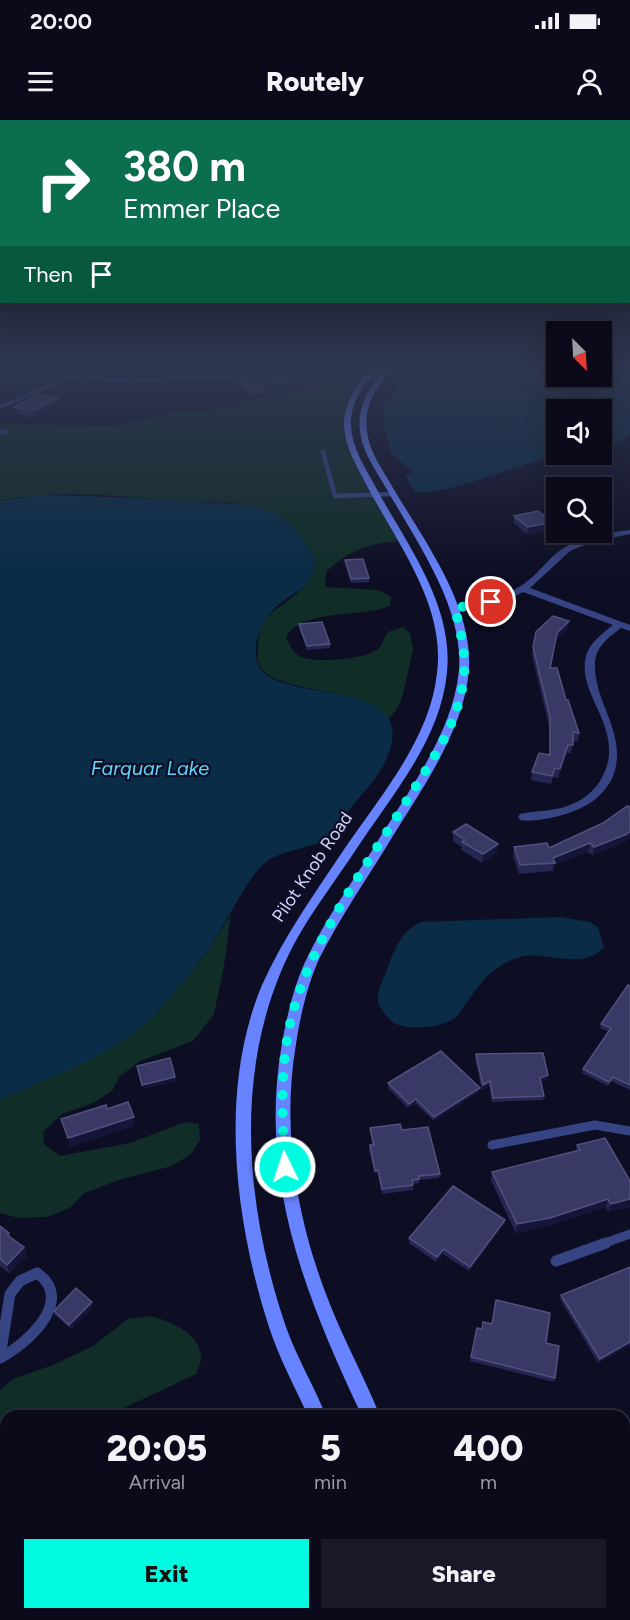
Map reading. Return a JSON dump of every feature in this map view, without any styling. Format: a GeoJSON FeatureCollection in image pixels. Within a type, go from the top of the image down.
{"type":"FeatureCollection","features":[{"type":"Feature","properties":{"kind":"main road","name":"Pilot Knob Road"},"geometry":{"type":"LineString","coordinates":[[314,1410],[279,1329],[254,1246],[246,1186],[243,1138],[247,1068],[257,1017],[277,963],[404,770],[430,722],[438,700],[444,663],[443,645],[431,597],[354,452],[351,440]]}},
{"type":"Feature","properties":{"kind":"main road"},"geometry":{"type":"LineString","coordinates":[[364,440],[455,608],[464,657],[464,676],[456,713],[440,747],[313,958],[300,989],[284,1058],[282,1120],[285,1167],[296,1231],[309,1276],[335,1343],[368,1410]]}},
{"type":"Feature","properties":{"kind":"main road"},"geometry":{"type":"LineString","coordinates":[[436,612],[455,608]]}},
{"type":"Feature","properties":{"kind":"street"},"geometry":{"type":"LineString","coordinates":[[455,608],[491,602],[509,596],[522,588],[569,548],[588,541],[630,532]]}},
{"type":"Feature","properties":{"kind":"street"},"geometry":{"type":"LineString","coordinates":[[522,588],[624,627]]}},
{"type":"Feature","properties":{"kind":"street"},"geometry":{"type":"LineString","coordinates":[[524,817],[555,813],[589,800],[602,787],[610,774],[616,760],[616,745],[590,666],[596,646],[624,627]]}},
{"type":"Feature","properties":{"kind":"lane"},"geometry":{"type":"LineString","coordinates":[[323,452],[335,496],[393,494]]}},
{"type":"Feature","properties":{"kind":"lane"},"geometry":{"type":"LineString","coordinates":[[492,1145],[595,1125],[630,1131]]}},
{"type":"Feature","properties":{"kind":"lane"},"geometry":{"type":"LineString","coordinates":[[556,1262],[630,1234]]}},
{"type":"Feature","properties":{"kind":"lane"},"geometry":{"type":"LineString","coordinates":[[37,1273],[47,1280],[52,1294],[43,1324],[10,1354],[0,1358],[10,1294],[20,1281],[37,1273]]}},
{"type":"Feature","properties":{"kind":"green space"},"geometry":{"type":"Polygon","coordinates":[[[0,440],[350,440],[400,541],[369,546],[351,553],[326,572],[325,587],[378,590],[391,597],[390,606],[304,622],[293,629],[286,638],[296,654],[303,657],[338,660],[373,652],[379,648],[388,632],[403,627],[410,633],[413,650],[402,698],[396,710],[388,719],[377,708],[360,700],[280,680],[266,673],[258,662],[259,635],[262,626],[274,611],[304,586],[316,561],[287,521],[274,513],[241,504],[115,496],[44,495],[0,501],[0,440]]]}},
{"type":"Feature","properties":{"kind":"green space"},"geometry":{"type":"Polygon","coordinates":[[[231,914],[224,966],[214,1014],[193,1041],[140,1061],[119,1077],[112,1091],[93,1103],[62,1114],[43,1132],[44,1144],[60,1156],[130,1143],[185,1122],[199,1124],[200,1140],[191,1154],[172,1166],[118,1180],[83,1194],[71,1207],[47,1217],[19,1218],[0,1213],[0,1100],[80,1063],[112,1046],[145,1024],[208,951],[231,914]]]}},
{"type":"Feature","properties":{"kind":"green space"},"geometry":{"type":"Polygon","coordinates":[[[150,1316],[167,1321],[184,1330],[197,1343],[200,1351],[201,1360],[196,1374],[120,1410],[0,1410],[0,1390],[13,1379],[53,1365],[93,1346],[128,1319],[150,1316]]]}},
{"type":"Feature","properties":{"kind":"water"},"geometry":{"type":"Polygon","coordinates":[[[388,440],[546,440],[546,459],[455,487],[438,491],[414,491],[405,475],[414,472],[392,455],[388,440]]]}},
{"type":"Feature","properties":{"kind":"water"},"geometry":{"type":"Polygon","coordinates":[[[612,440],[624,440],[612,445],[612,440]]]}},
{"type":"Feature","properties":{"kind":"water","name":"Farquar Lake"},"geometry":{"type":"Polygon","coordinates":[[[40,495],[141,498],[254,506],[282,517],[297,531],[316,560],[308,582],[283,601],[261,627],[256,643],[257,661],[268,676],[289,685],[344,695],[369,703],[387,716],[393,736],[379,773],[330,838],[273,858],[258,869],[208,950],[146,1023],[96,1057],[0,1100],[0,501],[40,495]]]}},
{"type":"Feature","properties":{"kind":"water"},"geometry":{"type":"Polygon","coordinates":[[[561,917],[590,922],[598,927],[604,947],[595,955],[585,958],[528,956],[508,962],[482,982],[457,1016],[443,1024],[408,1027],[391,1021],[379,1006],[379,991],[395,949],[403,936],[421,922],[561,917]]]}},
{"type":"Feature","properties":{"kind":"building"},"geometry":{"type":"Polygon","coordinates":[[[538,511],[546,517],[546,523],[528,527],[514,516],[538,511]]]}},
{"type":"Feature","properties":{"kind":"building"},"geometry":{"type":"Polygon","coordinates":[[[363,559],[369,578],[351,579],[345,560],[363,559]]]}},
{"type":"Feature","properties":{"kind":"building"},"geometry":{"type":"Polygon","coordinates":[[[553,616],[569,621],[557,633],[550,668],[557,668],[579,733],[573,732],[573,745],[568,745],[560,769],[555,768],[552,776],[532,772],[539,753],[550,755],[550,717],[533,647],[536,632],[553,616]]]}},
{"type":"Feature","properties":{"kind":"building"},"geometry":{"type":"Polygon","coordinates":[[[322,622],[330,644],[307,646],[299,624],[322,622]]]}},
{"type":"Feature","properties":{"kind":"building"},"geometry":{"type":"Polygon","coordinates":[[[627,806],[630,807],[630,831],[627,834],[594,847],[590,843],[553,858],[555,863],[520,865],[514,847],[547,843],[549,848],[603,823],[627,806]]]}},
{"type":"Feature","properties":{"kind":"building"},"geometry":{"type":"Polygon","coordinates":[[[466,824],[498,844],[483,854],[462,842],[465,840],[453,832],[466,824]]]}},
{"type":"Feature","properties":{"kind":"building"},"geometry":{"type":"Polygon","coordinates":[[[628,985],[630,986],[630,1085],[613,1077],[609,1082],[583,1069],[611,1028],[601,1024],[628,985]]]}},
{"type":"Feature","properties":{"kind":"building"},"geometry":{"type":"Polygon","coordinates":[[[441,1051],[480,1088],[434,1117],[416,1099],[409,1104],[388,1083],[441,1051]]]}},
{"type":"Feature","properties":{"kind":"building"},"geometry":{"type":"Polygon","coordinates":[[[543,1053],[548,1075],[540,1078],[544,1096],[493,1098],[490,1081],[483,1085],[476,1054],[543,1053]]]}},
{"type":"Feature","properties":{"kind":"building"},"geometry":{"type":"Polygon","coordinates":[[[170,1058],[175,1077],[142,1085],[137,1066],[170,1058]]]}},
{"type":"Feature","properties":{"kind":"building"},"geometry":{"type":"Polygon","coordinates":[[[128,1102],[134,1117],[68,1138],[61,1119],[106,1105],[107,1109],[128,1102]]]}},
{"type":"Feature","properties":{"kind":"building"},"geometry":{"type":"Polygon","coordinates":[[[400,1124],[402,1130],[428,1127],[440,1174],[419,1176],[419,1179],[412,1180],[413,1185],[382,1189],[378,1170],[375,1171],[370,1145],[374,1145],[370,1128],[400,1124]]]}},
{"type":"Feature","properties":{"kind":"building"},"geometry":{"type":"Polygon","coordinates":[[[605,1138],[630,1181],[630,1199],[611,1204],[608,1199],[550,1218],[517,1224],[492,1172],[580,1150],[577,1145],[605,1138]]]}},
{"type":"Feature","properties":{"kind":"building"},"geometry":{"type":"Polygon","coordinates":[[[453,1186],[505,1220],[470,1267],[444,1249],[437,1257],[409,1238],[453,1186]]]}},
{"type":"Feature","properties":{"kind":"building"},"geometry":{"type":"Polygon","coordinates":[[[0,1226],[9,1233],[7,1235],[24,1247],[7,1265],[0,1259],[0,1226]]]}},
{"type":"Feature","properties":{"kind":"building"},"geometry":{"type":"Polygon","coordinates":[[[630,1267],[630,1342],[600,1359],[561,1295],[630,1267]]]}},
{"type":"Feature","properties":{"kind":"building"},"geometry":{"type":"Polygon","coordinates":[[[76,1288],[92,1302],[69,1325],[54,1311],[76,1288]]]}},
{"type":"Feature","properties":{"kind":"building"},"geometry":{"type":"Polygon","coordinates":[[[496,1300],[550,1313],[546,1343],[559,1346],[555,1378],[471,1357],[477,1328],[482,1329],[483,1322],[492,1324],[496,1300]]]}},
{"type":"Feature","properties":{"kind":"route"},"geometry":{"type":"LineString","coordinates":[[285,1167],[282,1120],[284,1058],[300,989],[313,958],[336,916],[440,747],[456,713],[464,676],[464,657],[455,608],[491,602]]}}]}
